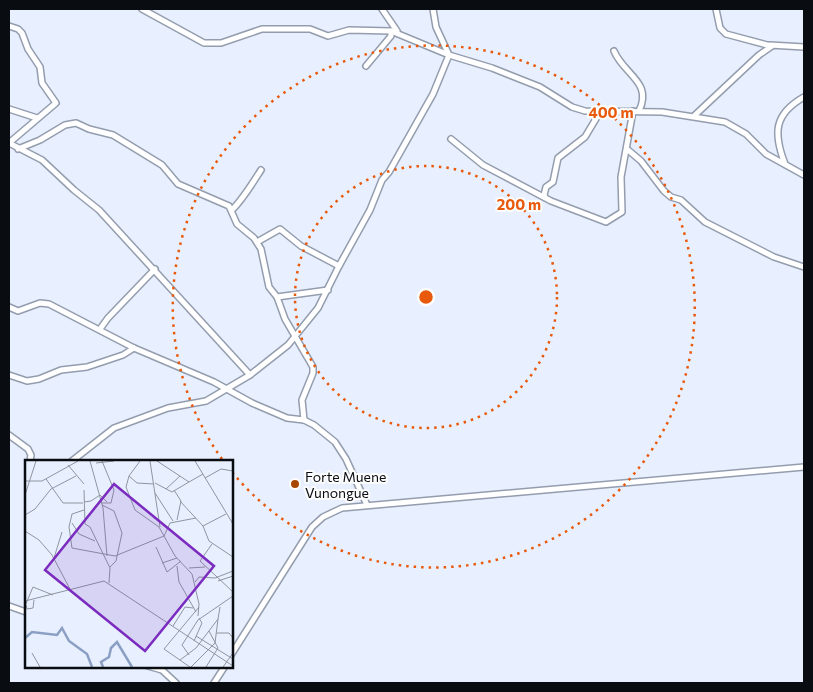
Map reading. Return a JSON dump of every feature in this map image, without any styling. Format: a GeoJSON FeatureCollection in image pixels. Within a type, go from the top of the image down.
{"type":"FeatureCollection","features":[{"type":"Feature","properties":{"kind":"street"},"geometry":{"type":"LineString","coordinates":[[142,9],[211,45],[262,28],[310,29],[328,36],[349,30],[394,31],[449,55],[492,68],[540,87],[572,107],[600,112],[619,113],[636,111],[694,116],[725,122],[738,128],[766,154],[804,175]]}},
{"type":"Feature","properties":{"kind":"street"},"geometry":{"type":"LineString","coordinates":[[382,9],[394,31]]}},
{"type":"Feature","properties":{"kind":"street"},"geometry":{"type":"LineString","coordinates":[[73,460],[114,428],[168,408],[206,401],[225,388],[250,375],[279,353],[295,337],[318,308],[370,210],[382,180],[390,172],[433,94],[449,55],[436,27],[434,9]]}},
{"type":"Feature","properties":{"kind":"street"},"geometry":{"type":"LineString","coordinates":[[716,9],[720,28],[726,34],[772,46]]}},
{"type":"Feature","properties":{"kind":"street"},"geometry":{"type":"LineString","coordinates":[[9,26],[18,29],[22,33],[28,49],[40,67],[41,80],[56,103],[9,143],[42,160],[74,190],[100,210],[250,375]]}},
{"type":"Feature","properties":{"kind":"street"},"geometry":{"type":"LineString","coordinates":[[366,66],[394,31]]}},
{"type":"Feature","properties":{"kind":"street"},"geometry":{"type":"LineString","coordinates":[[694,116],[758,55],[772,46],[770,45],[804,47]]}},
{"type":"Feature","properties":{"kind":"street"},"geometry":{"type":"LineString","coordinates":[[451,139],[483,164],[546,197],[600,221],[609,222],[622,212],[621,177],[636,111],[644,100],[643,91],[617,59],[614,51]]}},
{"type":"Feature","properties":{"kind":"street"},"geometry":{"type":"LineString","coordinates":[[785,164],[777,141],[778,122],[786,110],[804,97]]}},
{"type":"Feature","properties":{"kind":"street"},"geometry":{"type":"LineString","coordinates":[[9,109],[38,118]]}},
{"type":"Feature","properties":{"kind":"street"},"geometry":{"type":"LineString","coordinates":[[546,197],[544,195],[546,187],[553,182],[554,169],[560,155],[585,137],[600,112]]}},
{"type":"Feature","properties":{"kind":"street"},"geometry":{"type":"LineString","coordinates":[[18,148],[70,123],[107,132],[162,166],[178,184],[212,197],[232,210],[237,224],[257,242],[264,257],[267,283],[277,297],[295,337],[314,370],[302,400],[304,420]]}},
{"type":"Feature","properties":{"kind":"street"},"geometry":{"type":"LineString","coordinates":[[628,150],[641,161],[664,191],[671,197],[682,200],[705,222],[774,257],[804,267]]}},
{"type":"Feature","properties":{"kind":"street"},"geometry":{"type":"LineString","coordinates":[[232,210],[242,200],[245,191],[261,170]]}},
{"type":"Feature","properties":{"kind":"street"},"geometry":{"type":"LineString","coordinates":[[257,242],[280,229],[301,246],[339,266]]}},
{"type":"Feature","properties":{"kind":"street"},"geometry":{"type":"LineString","coordinates":[[100,329],[108,318],[155,269]]}},
{"type":"Feature","properties":{"kind":"street"},"geometry":{"type":"LineString","coordinates":[[277,297],[328,290]]}},
{"type":"Feature","properties":{"kind":"street"},"geometry":{"type":"LineString","coordinates":[[9,307],[18,311],[40,303],[49,304],[134,348],[287,418],[304,420],[335,442],[346,458],[367,505]]}},
{"type":"Feature","properties":{"kind":"street"},"geometry":{"type":"LineString","coordinates":[[9,376],[28,381],[61,370],[87,367],[134,348]]}},
{"type":"Feature","properties":{"kind":"street"},"geometry":{"type":"LineString","coordinates":[[9,435],[28,449],[31,455],[30,460]]}},
{"type":"Feature","properties":{"kind":"street"},"geometry":{"type":"LineString","coordinates":[[232,653],[312,526],[333,511],[367,505],[804,467]]}},
{"type":"Feature","properties":{"kind":"street"},"geometry":{"type":"LineString","coordinates":[[9,606],[25,612]]}},
{"type":"Feature","properties":{"kind":"street"},"geometry":{"type":"LineString","coordinates":[[152,667],[162,670],[176,683]]}},
{"type":"Feature","properties":{"kind":"street"},"geometry":{"type":"LineString","coordinates":[[214,683],[224,667]]}},
{"type":"Feature","properties":{"kind":"place","name":"Forte Muene Vunongue"},"geometry":{"type":"Point","coordinates":[295,484]}}]}
